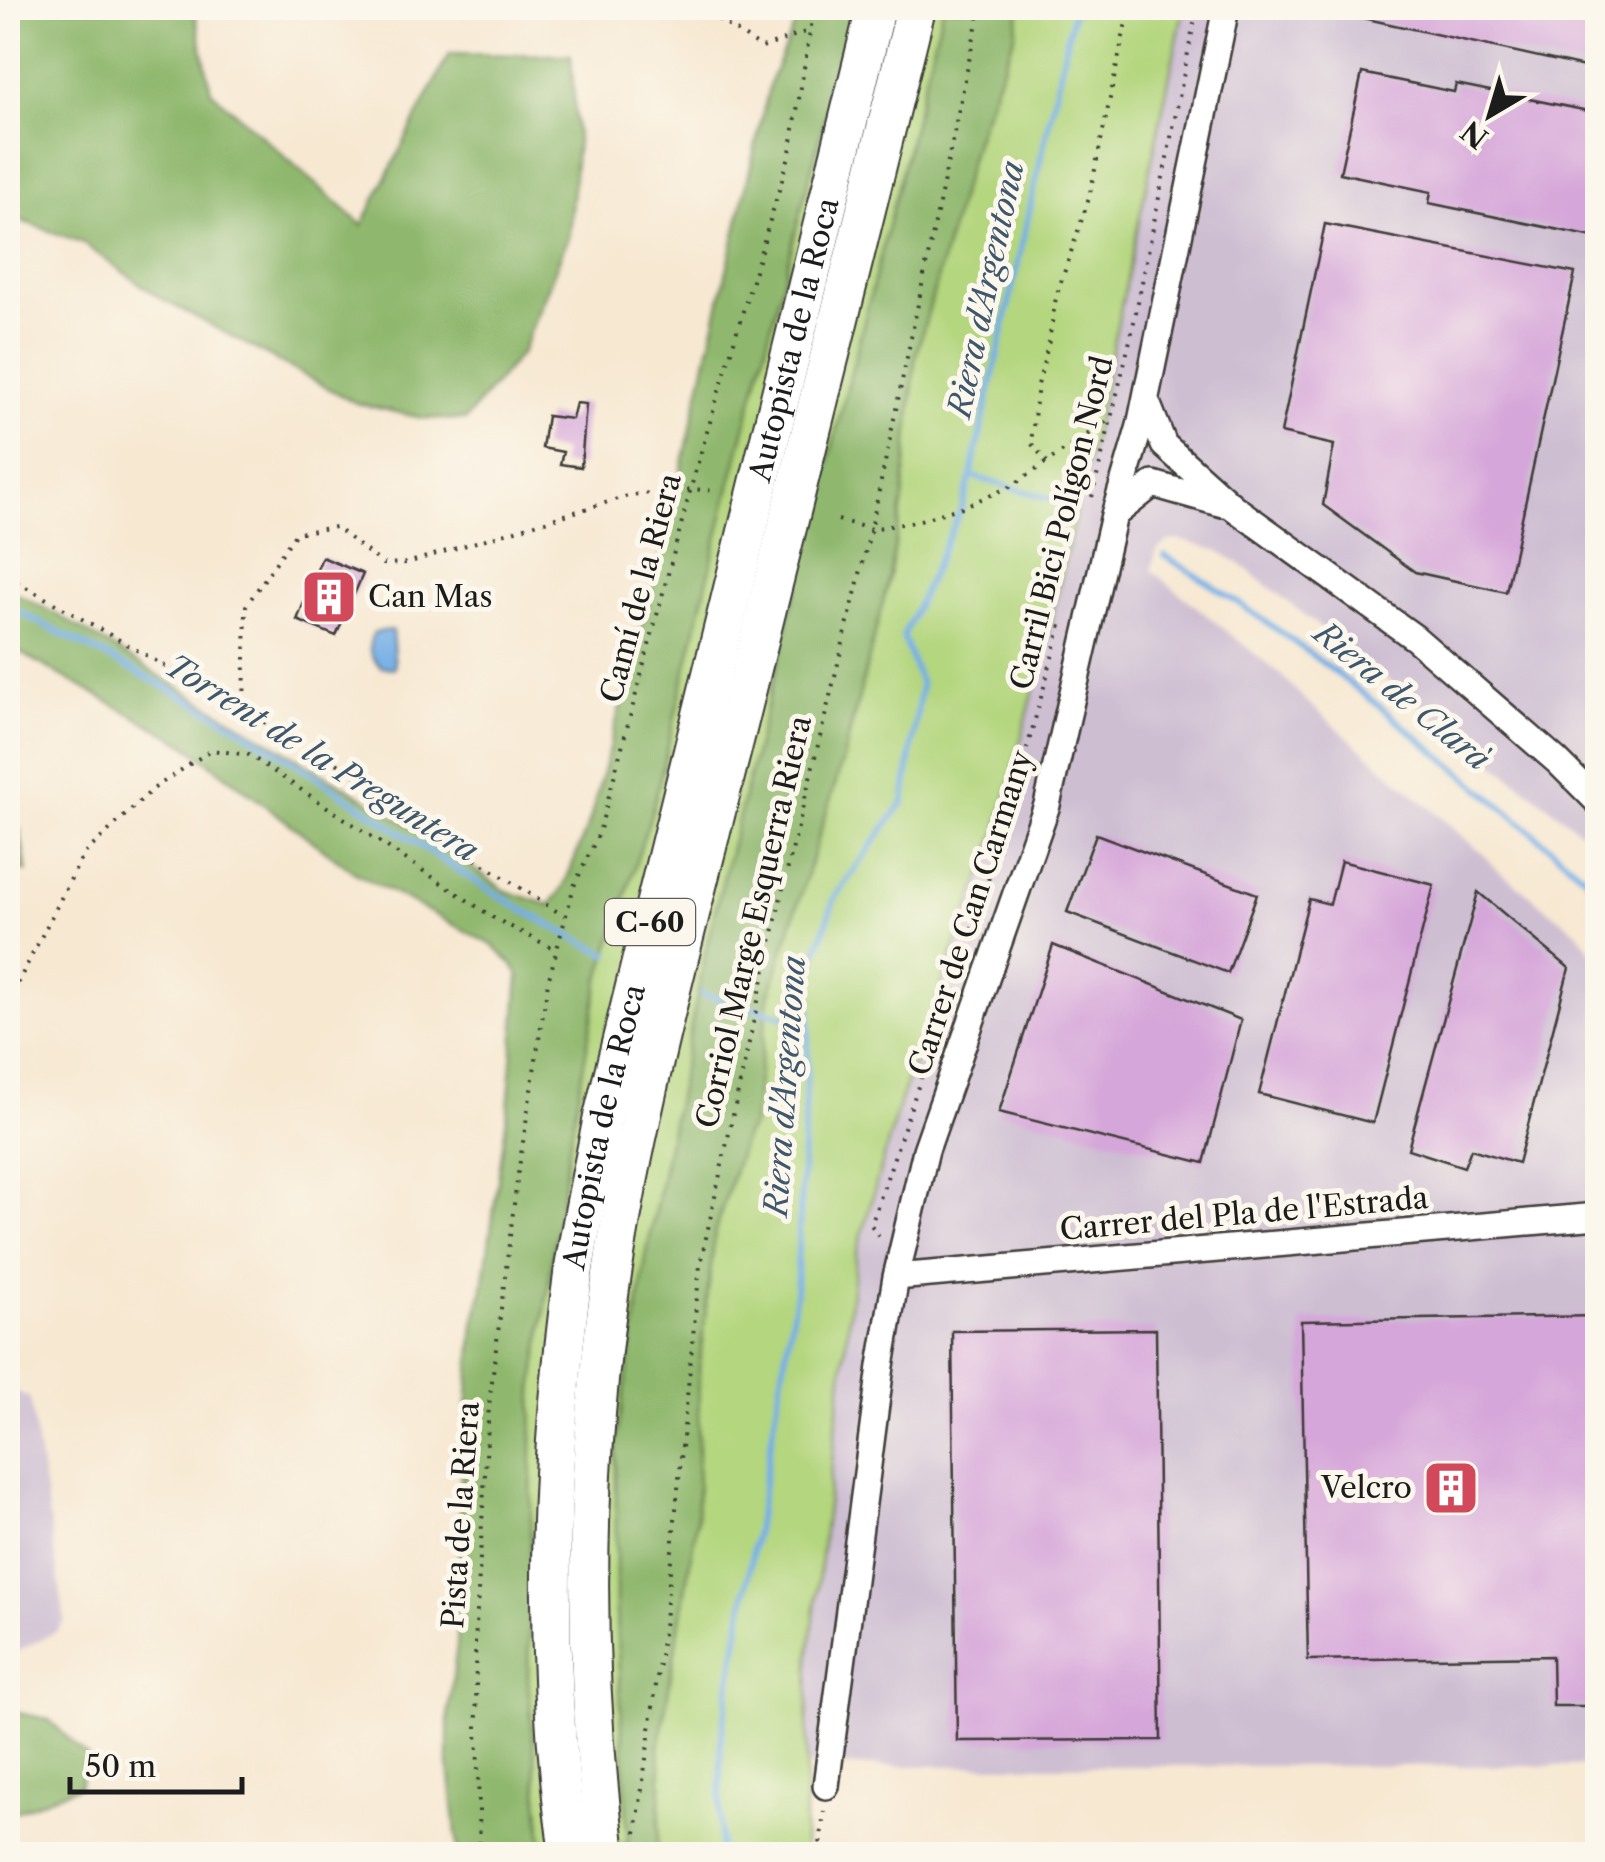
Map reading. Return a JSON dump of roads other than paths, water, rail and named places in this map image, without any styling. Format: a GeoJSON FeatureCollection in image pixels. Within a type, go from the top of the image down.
{"type":"FeatureCollection","features":[{"type":"Feature","properties":{"kind":"highway","name":"Autopista de la Roca"},"geometry":{"type":"LineString","coordinates":[[603,1850],[554,1708],[554,1467],[574,1270],[602,1117],[876,8]]}},
{"type":"Feature","properties":{"kind":"highway","name":"Autopista de la Roca"},"geometry":{"type":"LineString","coordinates":[[603,1850],[590,1666],[588,1572],[598,1394],[614,1265],[632,1160],[671,992],[916,8]]}},
{"type":"Feature","properties":{"kind":"street","name":"Carrer de Can Carmany"},"geometry":{"type":"LineString","coordinates":[[826,1786],[896,1277],[926,1150],[1047,805],[1101,513],[1140,426],[1226,8]]}},
{"type":"Feature","properties":{"kind":"street"},"geometry":{"type":"LineString","coordinates":[[1144,395],[1164,445],[1233,507],[1416,638],[1558,761],[1598,802]]}},
{"type":"Feature","properties":{"kind":"street"},"geometry":{"type":"LineString","coordinates":[[1101,513],[1153,484],[1233,507]]}},
{"type":"Feature","properties":{"kind":"street","name":"Carrer del Pla de l'Estrada"},"geometry":{"type":"LineString","coordinates":[[896,1277],[1598,1216]]}},
{"type":"Feature","properties":{"kind":"water"},"geometry":{"type":"Polygon","coordinates":[[[392,630],[395,668],[381,667],[371,655],[370,642],[374,632],[392,630]]]}},
{"type":"Feature","properties":{"kind":"waterway","name":"Riera d'Argentona"},"geometry":{"type":"LineString","coordinates":[[720,1854],[721,1739],[796,1293],[812,967],[835,897],[904,801],[921,685],[903,637],[962,507],[971,476],[1074,8]]}},
{"type":"Feature","properties":{"kind":"waterway","name":"Riera de Clarà"},"geometry":{"type":"LineString","coordinates":[[971,476],[1072,505]]}},
{"type":"Feature","properties":{"kind":"waterway","name":"Riera de Clarà"},"geometry":{"type":"LineString","coordinates":[[1165,556],[1334,671],[1598,888]]}},
{"type":"Feature","properties":{"kind":"waterway","name":"Torrent de la Preguntera"},"geometry":{"type":"LineString","coordinates":[[8,606],[224,719],[508,901],[608,954]]}},
{"type":"Feature","properties":{"kind":"waterway"},"geometry":{"type":"LineString","coordinates":[[701,994],[809,1023]]}},
{"type":"Feature","properties":{"kind":"place","name":"Can Mas"},"geometry":{"type":"Point","coordinates":[329,597]}},
{"type":"Feature","properties":{"kind":"place","name":"Velcro"},"geometry":{"type":"Point","coordinates":[1451,1488]}}]}
